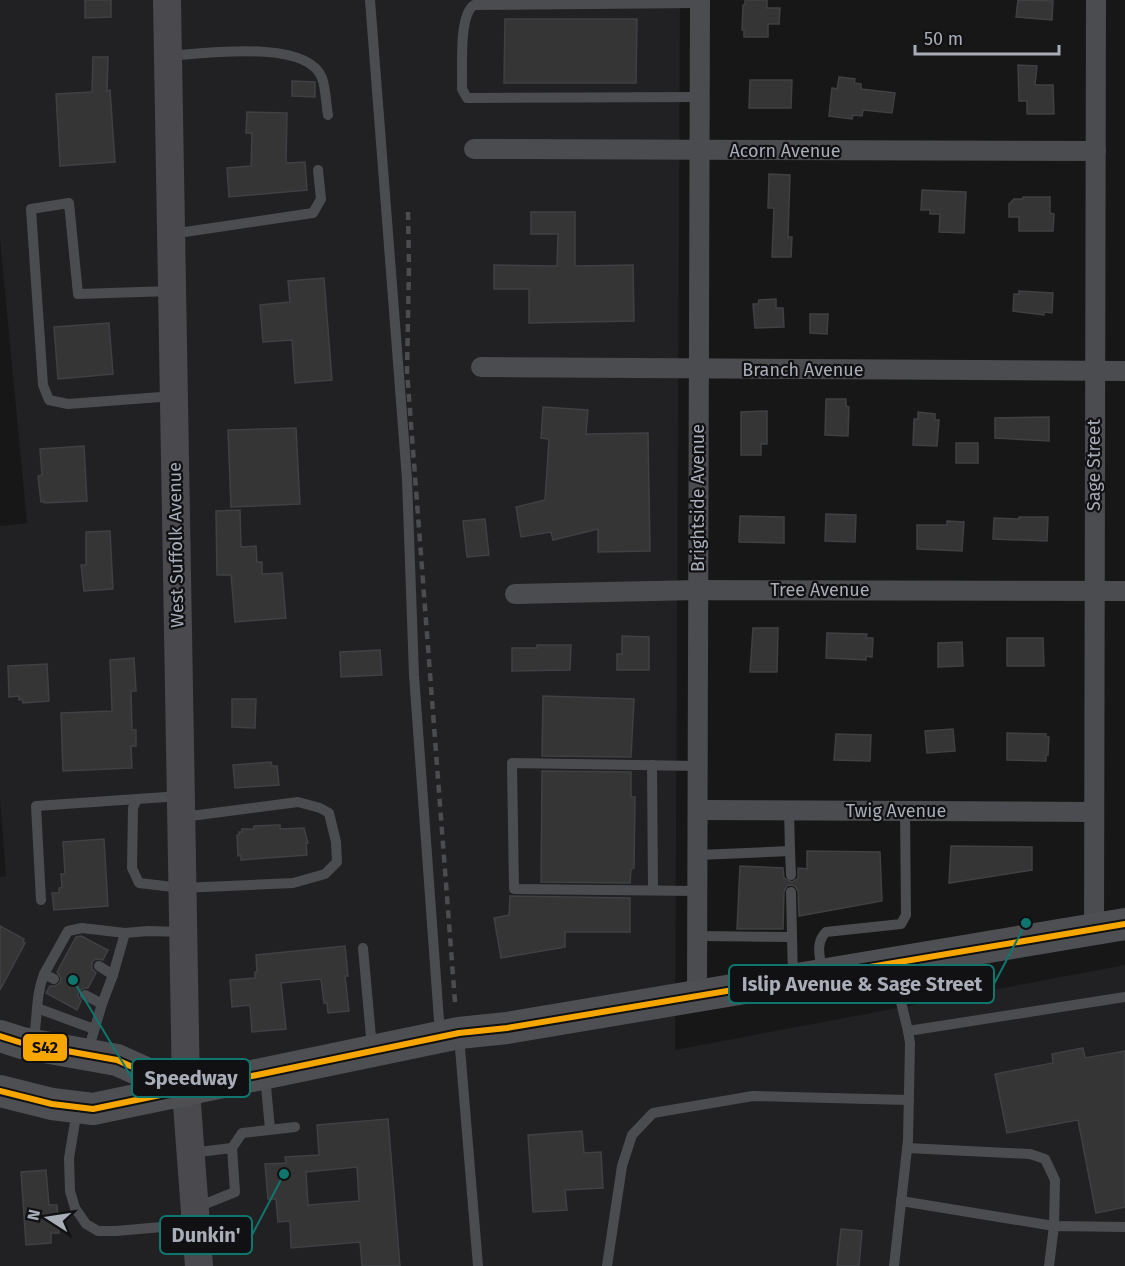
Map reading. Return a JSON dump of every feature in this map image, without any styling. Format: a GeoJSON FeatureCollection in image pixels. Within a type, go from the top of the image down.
{"type":"FeatureCollection","features":[{"type":"Feature","properties":{"kind":"main road","name":"West Suffolk Avenue"},"geometry":{"type":"LineString","coordinates":[[167,0],[186,1091],[199,1266]]}},
{"type":"Feature","properties":{"kind":"main road"},"geometry":{"type":"LineString","coordinates":[[0,1091],[52,1104],[93,1109],[449,1035],[507,1028],[1125,925]]}},
{"type":"Feature","properties":{"kind":"main road"},"geometry":{"type":"LineString","coordinates":[[0,1036],[32,1045],[91,1042],[117,1060],[186,1091]]}},
{"type":"Feature","properties":{"kind":"street","name":"Sage Street"},"geometry":{"type":"LineString","coordinates":[[1094,929],[1096,0]]}},
{"type":"Feature","properties":{"kind":"street","name":"Brightside Avenue"},"geometry":{"type":"LineString","coordinates":[[697,996],[700,2]]}},
{"type":"Feature","properties":{"kind":"street","name":"Acorn Avenue"},"geometry":{"type":"LineString","coordinates":[[474,149],[1096,151]]}},
{"type":"Feature","properties":{"kind":"street","name":"Branch Avenue"},"geometry":{"type":"LineString","coordinates":[[481,367],[1125,371]]}},
{"type":"Feature","properties":{"kind":"street","name":"Tree Avenue"},"geometry":{"type":"LineString","coordinates":[[515,594],[698,590],[1125,591]]}},
{"type":"Feature","properties":{"kind":"street","name":"Twig Avenue"},"geometry":{"type":"LineString","coordinates":[[699,810],[1094,812]]}},
{"type":"Feature","properties":{"kind":"lane"},"geometry":{"type":"LineString","coordinates":[[370,0],[407,479],[414,675],[449,1035],[478,1266]]}},
{"type":"Feature","properties":{"kind":"lane"},"geometry":{"type":"LineString","coordinates":[[700,2],[474,5],[469,9],[464,23],[462,89],[467,98],[700,98]]}},
{"type":"Feature","properties":{"kind":"lane"},"geometry":{"type":"LineString","coordinates":[[168,56],[252,51],[275,52],[299,58],[315,68],[322,78],[328,115]]}},
{"type":"Feature","properties":{"kind":"lane"},"geometry":{"type":"LineString","coordinates":[[171,234],[313,213],[321,199],[318,170]]}},
{"type":"Feature","properties":{"kind":"lane"},"geometry":{"type":"LineString","coordinates":[[172,291],[78,294],[69,203],[31,209],[43,385],[49,400],[68,404],[174,396]]}},
{"type":"Feature","properties":{"kind":"lane"},"geometry":{"type":"LineString","coordinates":[[697,891],[514,890],[512,762],[699,766]]}},
{"type":"Feature","properties":{"kind":"lane"},"geometry":{"type":"LineString","coordinates":[[652,765],[653,890]]}},
{"type":"Feature","properties":{"kind":"lane"},"geometry":{"type":"LineString","coordinates":[[41,900],[36,807],[137,799],[181,806],[236,810],[298,802],[329,813],[336,842],[337,862],[325,874],[293,883],[182,888],[139,883],[132,868],[133,808],[137,799]]}},
{"type":"Feature","properties":{"kind":"lane"},"geometry":{"type":"LineString","coordinates":[[789,810],[791,875]]}},
{"type":"Feature","properties":{"kind":"lane"},"geometry":{"type":"LineString","coordinates":[[808,977],[820,938],[825,932],[901,924],[906,915],[905,811]]}},
{"type":"Feature","properties":{"kind":"lane"},"geometry":{"type":"LineString","coordinates":[[698,855],[790,851]]}},
{"type":"Feature","properties":{"kind":"lane"},"geometry":{"type":"LineString","coordinates":[[791,892],[792,937],[808,977]]}},
{"type":"Feature","properties":{"kind":"lane"},"geometry":{"type":"LineString","coordinates":[[32,1045],[36,1026],[38,991],[64,948],[68,931],[82,928],[125,933],[183,932]]}},
{"type":"Feature","properties":{"kind":"lane"},"geometry":{"type":"LineString","coordinates":[[37,1008],[91,1042],[125,933]]}},
{"type":"Feature","properties":{"kind":"lane"},"geometry":{"type":"LineString","coordinates":[[698,936],[792,937]]}},
{"type":"Feature","properties":{"kind":"lane"},"geometry":{"type":"LineString","coordinates":[[363,948],[373,1051]]}},
{"type":"Feature","properties":{"kind":"lane"},"geometry":{"type":"LineString","coordinates":[[892,963],[910,1043],[908,1148],[894,1266]]}},
{"type":"Feature","properties":{"kind":"lane"},"geometry":{"type":"LineString","coordinates":[[99,966],[113,975]]}},
{"type":"Feature","properties":{"kind":"lane"},"geometry":{"type":"LineString","coordinates":[[84,995],[102,1004]]}},
{"type":"Feature","properties":{"kind":"lane"},"geometry":{"type":"LineString","coordinates":[[908,1031],[1125,997]]}},
{"type":"Feature","properties":{"kind":"lane"},"geometry":{"type":"LineString","coordinates":[[264,1074],[270,1130]]}},
{"type":"Feature","properties":{"kind":"lane"},"geometry":{"type":"LineString","coordinates":[[607,1266],[622,1166],[632,1135],[653,1113],[753,1096],[909,1100]]}},
{"type":"Feature","properties":{"kind":"lane"},"geometry":{"type":"LineString","coordinates":[[78,1107],[69,1158],[70,1191],[75,1208],[86,1224],[98,1231],[116,1231],[195,1216],[235,1192],[232,1148],[242,1133],[295,1126]]}},
{"type":"Feature","properties":{"kind":"lane"},"geometry":{"type":"LineString","coordinates":[[190,1154],[232,1148]]}},
{"type":"Feature","properties":{"kind":"lane"},"geometry":{"type":"LineString","coordinates":[[908,1148],[1030,1154],[1045,1160],[1055,1180],[1054,1226],[1049,1266]]}},
{"type":"Feature","properties":{"kind":"lane"},"geometry":{"type":"LineString","coordinates":[[901,1201],[1054,1226],[1125,1227]]}},
{"type":"Feature","properties":{"kind":"shaded area"},"geometry":{"type":"Polygon","coordinates":[[[0,0],[680,0],[675,1050],[1125,965],[1125,1266],[0,1266],[0,877],[6,876],[0,799],[0,526],[27,523],[0,239],[0,0]]]}},
{"type":"Feature","properties":{"kind":"building"},"geometry":{"type":"Polygon","coordinates":[[[85,0],[111,0],[111,17],[85,18],[85,0]]]}},
{"type":"Feature","properties":{"kind":"building"},"geometry":{"type":"Polygon","coordinates":[[[745,0],[767,0],[767,8],[780,8],[779,24],[768,24],[768,37],[744,37],[744,30],[742,30],[745,0]]]}},
{"type":"Feature","properties":{"kind":"building"},"geometry":{"type":"Polygon","coordinates":[[[1018,0],[1053,1],[1052,20],[1016,17],[1018,0]]]}},
{"type":"Feature","properties":{"kind":"building"},"geometry":{"type":"Polygon","coordinates":[[[505,19],[637,19],[636,83],[504,83],[505,19]]]}},
{"type":"Feature","properties":{"kind":"building"},"geometry":{"type":"Polygon","coordinates":[[[93,57],[108,57],[107,91],[110,90],[115,162],[60,166],[56,94],[92,92],[93,57]]]}},
{"type":"Feature","properties":{"kind":"building"},"geometry":{"type":"Polygon","coordinates":[[[1018,65],[1037,66],[1035,85],[1053,85],[1054,114],[1027,114],[1027,101],[1019,101],[1018,65]]]}},
{"type":"Feature","properties":{"kind":"building"},"geometry":{"type":"Polygon","coordinates":[[[839,77],[855,79],[854,83],[861,84],[861,89],[895,93],[892,113],[863,110],[862,116],[853,115],[852,119],[829,116],[832,88],[837,89],[839,77]]]}},
{"type":"Feature","properties":{"kind":"building"},"geometry":{"type":"Polygon","coordinates":[[[750,80],[792,80],[791,108],[749,108],[750,80]]]}},
{"type":"Feature","properties":{"kind":"building"},"geometry":{"type":"Polygon","coordinates":[[[292,81],[315,82],[315,97],[292,96],[292,81]]]}},
{"type":"Feature","properties":{"kind":"building"},"geometry":{"type":"Polygon","coordinates":[[[247,112],[287,113],[286,163],[305,162],[307,190],[229,197],[227,168],[251,166],[252,133],[246,133],[247,112]]]}},
{"type":"Feature","properties":{"kind":"building"},"geometry":{"type":"Polygon","coordinates":[[[769,174],[790,175],[788,237],[792,237],[791,257],[772,257],[774,208],[768,208],[769,174]]]}},
{"type":"Feature","properties":{"kind":"building"},"geometry":{"type":"Polygon","coordinates":[[[922,190],[966,192],[964,233],[939,232],[940,214],[930,214],[930,210],[921,210],[922,190]]]}},
{"type":"Feature","properties":{"kind":"building"},"geometry":{"type":"Polygon","coordinates":[[[1023,197],[1050,197],[1050,213],[1054,214],[1053,231],[1019,231],[1019,217],[1009,217],[1009,204],[1014,199],[1023,199],[1023,197]]]}},
{"type":"Feature","properties":{"kind":"building"},"geometry":{"type":"Polygon","coordinates":[[[531,212],[575,212],[575,266],[633,265],[634,321],[529,323],[529,289],[494,289],[494,265],[557,266],[558,234],[531,234],[531,212]]]}},
{"type":"Feature","properties":{"kind":"building"},"geometry":{"type":"Polygon","coordinates":[[[324,278],[332,380],[295,383],[292,340],[263,342],[260,305],[290,302],[288,281],[324,278]]]}},
{"type":"Feature","properties":{"kind":"building"},"geometry":{"type":"Polygon","coordinates":[[[1019,291],[1053,293],[1052,313],[1044,312],[1044,315],[1013,311],[1014,294],[1019,294],[1019,291]]]}},
{"type":"Feature","properties":{"kind":"building"},"geometry":{"type":"Polygon","coordinates":[[[776,299],[776,308],[783,308],[784,327],[755,328],[753,304],[758,304],[759,300],[776,299]]]}},
{"type":"Feature","properties":{"kind":"building"},"geometry":{"type":"Polygon","coordinates":[[[810,314],[828,314],[827,334],[810,333],[810,314]]]}},
{"type":"Feature","properties":{"kind":"building"},"geometry":{"type":"Polygon","coordinates":[[[109,323],[113,374],[58,379],[54,327],[109,323]]]}},
{"type":"Feature","properties":{"kind":"building"},"geometry":{"type":"Polygon","coordinates":[[[826,399],[846,399],[846,406],[849,407],[848,436],[825,435],[826,399]]]}},
{"type":"Feature","properties":{"kind":"building"},"geometry":{"type":"Polygon","coordinates":[[[543,407],[588,410],[586,434],[648,433],[650,551],[598,552],[598,529],[553,540],[551,532],[521,537],[516,507],[545,500],[549,439],[541,438],[543,407]]]}},
{"type":"Feature","properties":{"kind":"building"},"geometry":{"type":"Polygon","coordinates":[[[767,411],[767,444],[761,444],[761,455],[741,455],[741,412],[767,411]]]}},
{"type":"Feature","properties":{"kind":"building"},"geometry":{"type":"Polygon","coordinates":[[[918,412],[935,414],[935,420],[939,420],[937,446],[913,445],[914,419],[918,419],[918,412]]]}},
{"type":"Feature","properties":{"kind":"building"},"geometry":{"type":"Polygon","coordinates":[[[1049,417],[1049,441],[995,438],[995,418],[1049,417]]]}},
{"type":"Feature","properties":{"kind":"building"},"geometry":{"type":"Polygon","coordinates":[[[296,428],[300,504],[231,507],[228,430],[296,428]]]}},
{"type":"Feature","properties":{"kind":"building"},"geometry":{"type":"Polygon","coordinates":[[[956,443],[978,443],[978,463],[956,463],[956,443]]]}},
{"type":"Feature","properties":{"kind":"building"},"geometry":{"type":"Polygon","coordinates":[[[84,446],[87,501],[41,502],[38,476],[42,475],[40,449],[84,446]]]}},
{"type":"Feature","properties":{"kind":"building"},"geometry":{"type":"Polygon","coordinates":[[[240,510],[241,547],[256,546],[257,562],[262,562],[262,574],[282,573],[286,618],[235,622],[231,575],[217,575],[216,511],[240,510]]]}},
{"type":"Feature","properties":{"kind":"building"},"geometry":{"type":"Polygon","coordinates":[[[826,514],[856,515],[855,542],[825,541],[826,514]]]}},
{"type":"Feature","properties":{"kind":"building"},"geometry":{"type":"Polygon","coordinates":[[[740,516],[784,517],[784,543],[739,542],[740,516]]]}},
{"type":"Feature","properties":{"kind":"building"},"geometry":{"type":"Polygon","coordinates":[[[1019,517],[1048,517],[1047,541],[993,539],[994,518],[1019,519],[1019,517]]]}},
{"type":"Feature","properties":{"kind":"building"},"geometry":{"type":"Polygon","coordinates":[[[485,519],[489,555],[467,557],[463,521],[485,519]]]}},
{"type":"Feature","properties":{"kind":"building"},"geometry":{"type":"Polygon","coordinates":[[[947,521],[964,522],[962,551],[917,549],[917,525],[947,525],[947,521]]]}},
{"type":"Feature","properties":{"kind":"building"},"geometry":{"type":"Polygon","coordinates":[[[110,531],[113,589],[84,591],[81,565],[86,565],[86,532],[110,531]]]}},
{"type":"Feature","properties":{"kind":"building"},"geometry":{"type":"Polygon","coordinates":[[[753,628],[778,628],[777,672],[750,672],[753,628]]]}},
{"type":"Feature","properties":{"kind":"building"},"geometry":{"type":"Polygon","coordinates":[[[827,633],[867,634],[866,638],[873,638],[872,657],[866,656],[866,660],[826,658],[827,633]]]}},
{"type":"Feature","properties":{"kind":"building"},"geometry":{"type":"Polygon","coordinates":[[[622,636],[649,637],[649,670],[617,670],[617,654],[622,654],[622,636]]]}},
{"type":"Feature","properties":{"kind":"building"},"geometry":{"type":"Polygon","coordinates":[[[1007,638],[1043,638],[1044,666],[1007,666],[1007,638]]]}},
{"type":"Feature","properties":{"kind":"building"},"geometry":{"type":"Polygon","coordinates":[[[962,642],[963,666],[938,667],[938,643],[962,642]]]}},
{"type":"Feature","properties":{"kind":"building"},"geometry":{"type":"Polygon","coordinates":[[[537,645],[571,645],[570,670],[512,671],[512,648],[537,648],[537,645]]]}},
{"type":"Feature","properties":{"kind":"building"},"geometry":{"type":"Polygon","coordinates":[[[380,650],[382,675],[341,677],[340,652],[380,650]]]}},
{"type":"Feature","properties":{"kind":"building"},"geometry":{"type":"Polygon","coordinates":[[[134,658],[136,691],[131,691],[132,730],[136,730],[136,746],[131,746],[132,768],[63,771],[61,713],[112,711],[110,660],[134,658]]]}},
{"type":"Feature","properties":{"kind":"building"},"geometry":{"type":"Polygon","coordinates":[[[47,664],[49,701],[23,703],[22,699],[19,700],[19,696],[9,697],[8,666],[47,664]]]}},
{"type":"Feature","properties":{"kind":"building"},"geometry":{"type":"Polygon","coordinates":[[[543,696],[634,699],[631,757],[542,756],[543,696]]]}},
{"type":"Feature","properties":{"kind":"building"},"geometry":{"type":"Polygon","coordinates":[[[232,699],[256,699],[255,728],[232,727],[232,699]]]}},
{"type":"Feature","properties":{"kind":"building"},"geometry":{"type":"Polygon","coordinates":[[[953,729],[955,751],[927,753],[925,731],[953,729]]]}},
{"type":"Feature","properties":{"kind":"building"},"geometry":{"type":"Polygon","coordinates":[[[1007,733],[1046,734],[1046,737],[1049,737],[1046,761],[1007,760],[1007,733]]]}},
{"type":"Feature","properties":{"kind":"building"},"geometry":{"type":"Polygon","coordinates":[[[836,734],[871,735],[870,761],[834,760],[836,734]]]}},
{"type":"Feature","properties":{"kind":"building"},"geometry":{"type":"Polygon","coordinates":[[[271,762],[272,766],[277,766],[279,785],[235,788],[233,765],[271,762]]]}},
{"type":"Feature","properties":{"kind":"building"},"geometry":{"type":"Polygon","coordinates":[[[542,771],[631,772],[631,797],[635,797],[634,868],[631,869],[630,883],[541,882],[542,771]]]}},
{"type":"Feature","properties":{"kind":"building"},"geometry":{"type":"Polygon","coordinates":[[[280,825],[280,829],[304,828],[308,843],[306,843],[307,855],[241,860],[241,855],[238,856],[237,835],[242,832],[242,829],[280,825]]]}},
{"type":"Feature","properties":{"kind":"building"},"geometry":{"type":"Polygon","coordinates":[[[104,839],[108,906],[54,910],[52,893],[59,893],[59,888],[62,887],[61,874],[65,874],[63,842],[104,839]]]}},
{"type":"Feature","properties":{"kind":"building"},"geometry":{"type":"Polygon","coordinates":[[[951,846],[1032,847],[1032,870],[949,883],[951,846]]]}},
{"type":"Feature","properties":{"kind":"building"},"geometry":{"type":"Polygon","coordinates":[[[807,851],[880,852],[882,901],[799,916],[798,891],[795,886],[790,885],[784,892],[783,929],[737,929],[740,866],[783,868],[784,878],[792,882],[798,878],[798,868],[807,869],[807,851]]]}},
{"type":"Feature","properties":{"kind":"building"},"geometry":{"type":"Polygon","coordinates":[[[510,896],[630,898],[630,932],[565,932],[565,947],[501,958],[494,918],[509,915],[510,896]]]}},
{"type":"Feature","properties":{"kind":"building"},"geometry":{"type":"Polygon","coordinates":[[[0,926],[24,939],[25,943],[0,990],[0,926]]]}},
{"type":"Feature","properties":{"kind":"building"},"geometry":{"type":"Polygon","coordinates":[[[81,936],[108,950],[103,960],[96,959],[92,962],[92,969],[96,973],[88,988],[79,991],[78,996],[81,1001],[77,1010],[46,993],[50,986],[60,983],[61,978],[57,972],[76,937],[81,936]]]}},
{"type":"Feature","properties":{"kind":"building"},"geometry":{"type":"Polygon","coordinates":[[[345,946],[348,976],[345,976],[349,1011],[328,1013],[327,1003],[324,1003],[321,979],[281,983],[286,1029],[252,1032],[250,1005],[232,1007],[230,980],[255,978],[256,955],[345,946]]]}},
{"type":"Feature","properties":{"kind":"building"},"geometry":{"type":"Polygon","coordinates":[[[1083,1048],[1085,1058],[1125,1051],[1125,1207],[1096,1213],[1078,1120],[1007,1133],[995,1074],[1053,1063],[1052,1054],[1083,1048]]]}},
{"type":"Feature","properties":{"kind":"building"},"geometry":{"type":"Polygon","coordinates":[[[388,1119],[400,1266],[362,1266],[360,1242],[291,1248],[290,1221],[278,1222],[276,1199],[268,1199],[265,1164],[286,1163],[285,1157],[319,1155],[317,1125],[388,1119]],[[357,1167],[306,1172],[308,1205],[359,1201],[357,1167]]]}},
{"type":"Feature","properties":{"kind":"building"},"geometry":{"type":"Polygon","coordinates":[[[582,1131],[584,1153],[601,1152],[603,1188],[565,1190],[567,1210],[533,1212],[528,1135],[582,1131]]]}},
{"type":"Feature","properties":{"kind":"building"},"geometry":{"type":"Polygon","coordinates":[[[46,1170],[49,1205],[57,1205],[59,1233],[51,1233],[51,1243],[26,1245],[21,1172],[46,1170]]]}},
{"type":"Feature","properties":{"kind":"building"},"geometry":{"type":"Polygon","coordinates":[[[841,1229],[862,1231],[859,1266],[837,1266],[841,1229]]]}},
{"type":"Feature","properties":{"kind":"railway"},"geometry":{"type":"LineString","coordinates":[[408,212],[407,371],[455,1002]]}},
{"type":"Feature","properties":{"kind":"transit line","name":"S42"},"geometry":{"type":"LineString","coordinates":[[0,1091],[52,1104],[93,1109],[459,1033],[507,1028],[1125,924]]}},
{"type":"Feature","properties":{"kind":"transit line","name":"S42"},"geometry":{"type":"LineString","coordinates":[[0,1036],[22,1043],[117,1060],[175,1086]]}},
{"type":"Feature","properties":{"kind":"place","name":"Islip Avenue & Sage Street"},"geometry":{"type":"Point","coordinates":[1026,923]}},
{"type":"Feature","properties":{"kind":"place","name":"Speedway"},"geometry":{"type":"Point","coordinates":[73,980]}},
{"type":"Feature","properties":{"kind":"place","name":"Dunkin'"},"geometry":{"type":"Point","coordinates":[284,1174]}}]}
